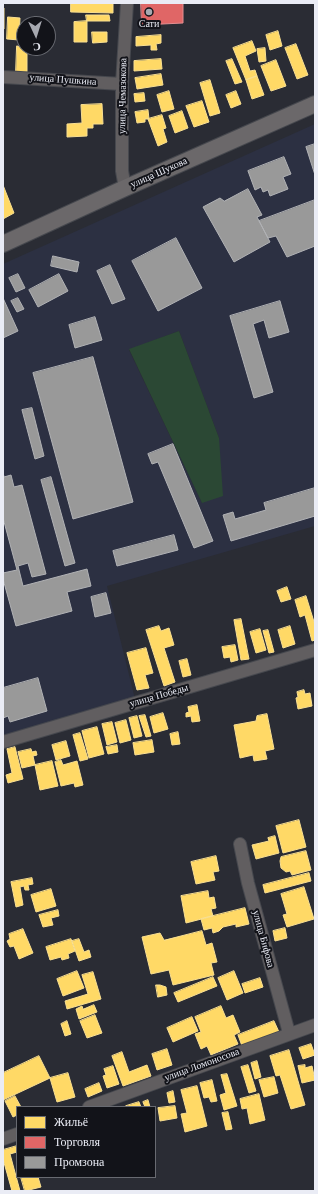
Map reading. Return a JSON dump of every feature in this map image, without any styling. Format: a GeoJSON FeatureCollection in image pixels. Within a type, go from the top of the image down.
{"type":"FeatureCollection","features":[{"type":"Feature","properties":{"kind":"main road","name":"улица Шукова"},"geometry":{"type":"LineString","coordinates":[[3,244],[315,104]]}},
{"type":"Feature","properties":{"kind":"street","name":"улица Чемазокова"},"geometry":{"type":"LineString","coordinates":[[125,188],[122,171],[122,84],[126,3]]}},
{"type":"Feature","properties":{"kind":"street","name":"улица Пушкина"},"geometry":{"type":"LineString","coordinates":[[3,77],[122,84]]}},
{"type":"Feature","properties":{"kind":"street","name":"улица Победы"},"geometry":{"type":"LineString","coordinates":[[3,742],[315,650]]}},
{"type":"Feature","properties":{"kind":"street","name":"улица Бифова"},"geometry":{"type":"LineString","coordinates":[[240,844],[248,883],[289,1033]]}},
{"type":"Feature","properties":{"kind":"street","name":"улица Ломоносова"},"geometry":{"type":"LineString","coordinates":[[92,1106],[289,1033],[315,1025]]}},
{"type":"Feature","properties":{"kind":"street"},"geometry":{"type":"LineString","coordinates":[[3,1139],[16,1134]]}},
{"type":"Feature","properties":{"kind":"shaded area"},"geometry":{"type":"Polygon","coordinates":[[[315,124],[315,526],[107,586],[135,699],[3,736],[3,264],[315,124]],[[179,331],[129,350],[202,503],[219,438],[179,331]]]}},
{"type":"Feature","properties":{"kind":"green space"},"geometry":{"type":"Polygon","coordinates":[[[179,331],[219,438],[223,496],[202,503],[129,349],[179,331]]]}},
{"type":"Feature","properties":{"kind":"building: Жильё"},"geometry":{"type":"Polygon","coordinates":[[[71,3],[113,3],[113,13],[71,12],[71,3]]]}},
{"type":"Feature","properties":{"kind":"building: Жильё"},"geometry":{"type":"Polygon","coordinates":[[[4,8],[4,29],[3,29],[4,8]]]}},
{"type":"Feature","properties":{"kind":"building: Жильё"},"geometry":{"type":"Polygon","coordinates":[[[86,15],[109,15],[110,21],[87,21],[86,15]]]}},
{"type":"Feature","properties":{"kind":"building: Жильё"},"geometry":{"type":"Polygon","coordinates":[[[8,17],[16,18],[16,40],[7,39],[8,17]]]}},
{"type":"Feature","properties":{"kind":"building: Жильё"},"geometry":{"type":"Polygon","coordinates":[[[87,21],[87,42],[74,42],[74,22],[87,21]]]}},
{"type":"Feature","properties":{"kind":"building: Жильё"},"geometry":{"type":"Polygon","coordinates":[[[278,31],[282,46],[270,50],[266,35],[278,31]]]}},
{"type":"Feature","properties":{"kind":"building: Жильё"},"geometry":{"type":"Polygon","coordinates":[[[92,32],[107,32],[107,42],[93,43],[92,32]]]}},
{"type":"Feature","properties":{"kind":"building: Жильё"},"geometry":{"type":"Polygon","coordinates":[[[161,35],[161,43],[156,44],[157,50],[151,50],[151,45],[136,46],[136,37],[161,35]]]}},
{"type":"Feature","properties":{"kind":"building: Жильё"},"geometry":{"type":"Polygon","coordinates":[[[252,41],[256,51],[245,56],[250,71],[255,70],[257,76],[246,80],[233,48],[252,41]]]}},
{"type":"Feature","properties":{"kind":"building: Жильё"},"geometry":{"type":"Polygon","coordinates":[[[296,44],[308,75],[297,79],[285,48],[296,44]]]}},
{"type":"Feature","properties":{"kind":"building: Жильё"},"geometry":{"type":"Polygon","coordinates":[[[265,48],[266,61],[259,62],[257,49],[265,48]]]}},
{"type":"Feature","properties":{"kind":"building: Жильё"},"geometry":{"type":"Polygon","coordinates":[[[17,56],[27,56],[27,72],[16,72],[17,56]]]}},
{"type":"Feature","properties":{"kind":"building: Жильё"},"geometry":{"type":"Polygon","coordinates":[[[161,59],[162,69],[134,71],[134,61],[161,59]]]}},
{"type":"Feature","properties":{"kind":"building: Жильё"},"geometry":{"type":"Polygon","coordinates":[[[232,59],[242,82],[235,84],[226,61],[232,59]]]}},
{"type":"Feature","properties":{"kind":"building: Жильё"},"geometry":{"type":"Polygon","coordinates":[[[276,60],[286,86],[271,91],[261,66],[276,60]]]}},
{"type":"Feature","properties":{"kind":"building: Жильё"},"geometry":{"type":"Polygon","coordinates":[[[161,74],[163,85],[137,89],[135,78],[161,74]]]}},
{"type":"Feature","properties":{"kind":"building: Жильё"},"geometry":{"type":"Polygon","coordinates":[[[257,76],[264,95],[252,99],[246,80],[257,76]]]}},
{"type":"Feature","properties":{"kind":"building: Жильё"},"geometry":{"type":"Polygon","coordinates":[[[210,80],[220,113],[210,116],[200,83],[210,80]]]}},
{"type":"Feature","properties":{"kind":"building: Жильё"},"geometry":{"type":"Polygon","coordinates":[[[169,91],[174,109],[162,112],[157,95],[169,91]]]}},
{"type":"Feature","properties":{"kind":"building: Жильё"},"geometry":{"type":"Polygon","coordinates":[[[236,91],[241,104],[231,108],[226,95],[236,91]]]}},
{"type":"Feature","properties":{"kind":"building: Жильё"},"geometry":{"type":"Polygon","coordinates":[[[144,93],[145,101],[135,102],[134,94],[144,93]]]}},
{"type":"Feature","properties":{"kind":"building: Жильё"},"geometry":{"type":"Polygon","coordinates":[[[202,101],[209,122],[194,127],[186,106],[202,101]]]}},
{"type":"Feature","properties":{"kind":"building: Жильё"},"geometry":{"type":"Polygon","coordinates":[[[102,104],[103,124],[93,124],[93,128],[87,128],[87,136],[67,137],[67,124],[82,123],[81,105],[102,104]]]}},
{"type":"Feature","properties":{"kind":"building: Жильё"},"geometry":{"type":"Polygon","coordinates":[[[148,110],[149,119],[145,119],[145,122],[137,123],[135,112],[148,110]]]}},
{"type":"Feature","properties":{"kind":"building: Жильё"},"geometry":{"type":"Polygon","coordinates":[[[182,111],[188,128],[175,133],[169,116],[182,111]]]}},
{"type":"Feature","properties":{"kind":"building: Жильё"},"geometry":{"type":"Polygon","coordinates":[[[162,115],[166,128],[163,129],[167,142],[158,146],[148,119],[162,115]]]}},
{"type":"Feature","properties":{"kind":"building: Жильё"},"geometry":{"type":"Polygon","coordinates":[[[3,185],[14,213],[3,219],[3,185]]]}},
{"type":"Feature","properties":{"kind":"building: Жильё"},"geometry":{"type":"Polygon","coordinates":[[[287,587],[291,599],[281,602],[277,591],[287,587]]]}},
{"type":"Feature","properties":{"kind":"building: Жильё"},"geometry":{"type":"Polygon","coordinates":[[[306,596],[315,625],[315,640],[312,641],[305,615],[300,617],[295,600],[306,596]]]}},
{"type":"Feature","properties":{"kind":"building: Жильё"},"geometry":{"type":"Polygon","coordinates":[[[241,619],[249,659],[241,660],[234,620],[241,619]]]}},
{"type":"Feature","properties":{"kind":"building: Жильё"},"geometry":{"type":"Polygon","coordinates":[[[159,626],[161,631],[169,628],[174,645],[164,648],[175,682],[164,686],[146,630],[159,626]]]}},
{"type":"Feature","properties":{"kind":"building: Жильё"},"geometry":{"type":"Polygon","coordinates":[[[290,626],[295,644],[283,648],[278,630],[290,626]]]}},
{"type":"Feature","properties":{"kind":"building: Жильё"},"geometry":{"type":"Polygon","coordinates":[[[260,629],[266,650],[256,653],[250,632],[260,629]]]}},
{"type":"Feature","properties":{"kind":"building: Жильё"},"geometry":{"type":"Polygon","coordinates":[[[268,630],[274,652],[269,653],[263,631],[268,630]]]}},
{"type":"Feature","properties":{"kind":"building: Жильё"},"geometry":{"type":"Polygon","coordinates":[[[235,645],[238,660],[231,662],[230,657],[224,658],[222,647],[235,645]]]}},
{"type":"Feature","properties":{"kind":"building: Жильё"},"geometry":{"type":"Polygon","coordinates":[[[146,648],[153,673],[145,675],[149,688],[137,690],[127,653],[146,648]]]}},
{"type":"Feature","properties":{"kind":"building: Жильё"},"geometry":{"type":"Polygon","coordinates":[[[187,659],[191,675],[183,677],[179,661],[187,659]]]}},
{"type":"Feature","properties":{"kind":"building: Жильё"},"geometry":{"type":"Polygon","coordinates":[[[304,690],[305,694],[310,693],[312,706],[298,709],[296,698],[298,697],[297,692],[304,690]]]}},
{"type":"Feature","properties":{"kind":"building: Жильё"},"geometry":{"type":"Polygon","coordinates":[[[197,705],[200,721],[192,722],[191,716],[186,717],[186,713],[189,712],[188,707],[197,705]]]}},
{"type":"Feature","properties":{"kind":"building: Жильё"},"geometry":{"type":"Polygon","coordinates":[[[163,713],[168,729],[154,733],[150,717],[163,713]]]}},
{"type":"Feature","properties":{"kind":"building: Жильё"},"geometry":{"type":"Polygon","coordinates":[[[267,714],[274,749],[265,751],[267,759],[254,761],[253,755],[240,758],[234,725],[256,721],[257,716],[267,714]]]}},
{"type":"Feature","properties":{"kind":"building: Жильё"},"geometry":{"type":"Polygon","coordinates":[[[145,715],[151,736],[146,737],[139,716],[145,715]]]}},
{"type":"Feature","properties":{"kind":"building: Жильё"},"geometry":{"type":"Polygon","coordinates":[[[137,716],[142,736],[134,738],[129,718],[137,716]]]}},
{"type":"Feature","properties":{"kind":"building: Жильё"},"geometry":{"type":"Polygon","coordinates":[[[126,720],[131,740],[120,743],[115,723],[126,720]]]}},
{"type":"Feature","properties":{"kind":"building: Жильё"},"geometry":{"type":"Polygon","coordinates":[[[112,722],[117,742],[107,745],[102,724],[112,722]]]}},
{"type":"Feature","properties":{"kind":"building: Жильё"},"geometry":{"type":"Polygon","coordinates":[[[97,727],[104,754],[89,758],[82,731],[97,727]]]}},
{"type":"Feature","properties":{"kind":"building: Жильё"},"geometry":{"type":"Polygon","coordinates":[[[178,732],[180,744],[172,745],[170,734],[178,732]]]}},
{"type":"Feature","properties":{"kind":"building: Жильё"},"geometry":{"type":"Polygon","coordinates":[[[80,733],[88,759],[80,761],[73,735],[80,733]]]}},
{"type":"Feature","properties":{"kind":"building: Жильё"},"geometry":{"type":"Polygon","coordinates":[[[152,740],[154,752],[135,755],[133,743],[152,740]]]}},
{"type":"Feature","properties":{"kind":"building: Жильё"},"geometry":{"type":"Polygon","coordinates":[[[66,741],[70,756],[56,760],[52,745],[66,741]]]}},
{"type":"Feature","properties":{"kind":"building: Жильё"},"geometry":{"type":"Polygon","coordinates":[[[117,745],[118,752],[108,754],[106,747],[117,745]]]}},
{"type":"Feature","properties":{"kind":"building: Жильё"},"geometry":{"type":"Polygon","coordinates":[[[15,747],[23,779],[8,783],[6,775],[12,773],[7,749],[15,747]]]}},
{"type":"Feature","properties":{"kind":"building: Жильё"},"geometry":{"type":"Polygon","coordinates":[[[31,749],[32,752],[36,751],[37,755],[33,756],[35,765],[22,768],[18,752],[31,749]]]}},
{"type":"Feature","properties":{"kind":"building: Жильё"},"geometry":{"type":"Polygon","coordinates":[[[61,760],[63,765],[77,761],[83,785],[75,787],[74,783],[61,786],[55,762],[61,760]]]}},
{"type":"Feature","properties":{"kind":"building: Жильё"},"geometry":{"type":"Polygon","coordinates":[[[52,761],[58,786],[40,790],[35,765],[52,761]]]}},
{"type":"Feature","properties":{"kind":"building: Жильё"},"geometry":{"type":"Polygon","coordinates":[[[299,820],[306,847],[283,853],[276,826],[299,820]]]}},
{"type":"Feature","properties":{"kind":"building: Жильё"},"geometry":{"type":"Polygon","coordinates":[[[275,836],[279,853],[256,859],[252,845],[269,841],[268,838],[275,836]]]}},
{"type":"Feature","properties":{"kind":"building: Жильё"},"geometry":{"type":"Polygon","coordinates":[[[306,851],[311,870],[292,875],[290,871],[286,872],[281,868],[281,857],[306,851]]]}},
{"type":"Feature","properties":{"kind":"building: Жильё"},"geometry":{"type":"Polygon","coordinates":[[[216,856],[219,871],[213,872],[215,880],[196,884],[191,862],[216,856]]]}},
{"type":"Feature","properties":{"kind":"building: Жильё"},"geometry":{"type":"Polygon","coordinates":[[[309,873],[311,881],[265,893],[263,885],[309,873]]]}},
{"type":"Feature","properties":{"kind":"building: Жильё"},"geometry":{"type":"Polygon","coordinates":[[[32,878],[33,884],[28,885],[29,890],[25,890],[24,886],[20,887],[23,905],[16,907],[11,882],[32,878]]]}},
{"type":"Feature","properties":{"kind":"building: Жильё"},"geometry":{"type":"Polygon","coordinates":[[[304,887],[314,919],[287,927],[283,915],[287,914],[281,894],[304,887]]]}},
{"type":"Feature","properties":{"kind":"building: Жильё"},"geometry":{"type":"Polygon","coordinates":[[[51,889],[56,906],[36,912],[31,895],[51,889]]]}},
{"type":"Feature","properties":{"kind":"building: Жильё"},"geometry":{"type":"Polygon","coordinates":[[[208,891],[209,898],[214,897],[216,908],[211,909],[213,916],[186,923],[181,896],[208,891]]]}},
{"type":"Feature","properties":{"kind":"building: Жильё"},"geometry":{"type":"Polygon","coordinates":[[[245,908],[249,924],[236,927],[236,924],[223,927],[219,931],[213,933],[212,928],[204,930],[201,919],[245,908]]]}},
{"type":"Feature","properties":{"kind":"building: Жильё"},"geometry":{"type":"Polygon","coordinates":[[[58,910],[59,916],[51,918],[53,925],[43,927],[39,915],[58,910]]]}},
{"type":"Feature","properties":{"kind":"building: Жильё"},"geometry":{"type":"Polygon","coordinates":[[[285,928],[287,938],[275,941],[273,931],[285,928]]]}},
{"type":"Feature","properties":{"kind":"building: Жильё"},"geometry":{"type":"Polygon","coordinates":[[[23,929],[33,953],[19,959],[14,946],[10,947],[7,941],[10,939],[9,934],[23,929]]]}},
{"type":"Feature","properties":{"kind":"building: Жильё"},"geometry":{"type":"Polygon","coordinates":[[[202,931],[206,945],[212,943],[217,962],[211,963],[214,975],[173,985],[169,970],[151,974],[142,937],[160,933],[164,940],[202,931]]]}},
{"type":"Feature","properties":{"kind":"building: Жильё"},"geometry":{"type":"Polygon","coordinates":[[[71,939],[75,951],[68,954],[69,958],[62,960],[61,957],[50,960],[46,947],[71,939]]]}},
{"type":"Feature","properties":{"kind":"building: Жильё"},"geometry":{"type":"Polygon","coordinates":[[[79,939],[84,952],[89,950],[91,957],[79,961],[72,941],[79,939]]]}},
{"type":"Feature","properties":{"kind":"building: Жильё"},"geometry":{"type":"Polygon","coordinates":[[[77,971],[84,988],[63,996],[57,979],[77,971]]]}},
{"type":"Feature","properties":{"kind":"building: Жильё"},"geometry":{"type":"Polygon","coordinates":[[[234,971],[243,993],[227,1000],[218,978],[234,971]]]}},
{"type":"Feature","properties":{"kind":"building: Жильё"},"geometry":{"type":"Polygon","coordinates":[[[93,972],[101,999],[67,1009],[65,1001],[88,994],[82,975],[93,972]]]}},
{"type":"Feature","properties":{"kind":"building: Жильё"},"geometry":{"type":"Polygon","coordinates":[[[213,977],[217,986],[178,1002],[174,993],[213,977]]]}},
{"type":"Feature","properties":{"kind":"building: Жильё"},"geometry":{"type":"Polygon","coordinates":[[[260,978],[263,987],[245,993],[242,984],[260,978]]]}},
{"type":"Feature","properties":{"kind":"building: Жильё"},"geometry":{"type":"Polygon","coordinates":[[[156,985],[166,987],[167,995],[158,997],[156,985]]]}},
{"type":"Feature","properties":{"kind":"building: Жильё"},"geometry":{"type":"Polygon","coordinates":[[[94,1005],[97,1012],[79,1019],[76,1009],[82,1006],[83,1009],[94,1005]]]}},
{"type":"Feature","properties":{"kind":"building: Жильё"},"geometry":{"type":"Polygon","coordinates":[[[221,1006],[226,1018],[233,1015],[240,1032],[234,1035],[238,1044],[211,1055],[207,1046],[201,1049],[195,1034],[201,1032],[195,1017],[221,1006]]]}},
{"type":"Feature","properties":{"kind":"building: Жильё"},"geometry":{"type":"Polygon","coordinates":[[[95,1015],[102,1033],[87,1038],[80,1021],[95,1015]]]}},
{"type":"Feature","properties":{"kind":"building: Жильё"},"geometry":{"type":"Polygon","coordinates":[[[192,1017],[198,1031],[173,1042],[167,1028],[192,1017]]]}},
{"type":"Feature","properties":{"kind":"building: Жильё"},"geometry":{"type":"Polygon","coordinates":[[[67,1021],[71,1034],[65,1036],[61,1024],[67,1021]]]}},
{"type":"Feature","properties":{"kind":"building: Жильё"},"geometry":{"type":"Polygon","coordinates":[[[274,1021],[279,1032],[242,1046],[238,1035],[274,1021]]]}},
{"type":"Feature","properties":{"kind":"building: Жильё"},"geometry":{"type":"Polygon","coordinates":[[[311,1044],[315,1055],[303,1059],[299,1048],[311,1044]]]}},
{"type":"Feature","properties":{"kind":"building: Жильё"},"geometry":{"type":"Polygon","coordinates":[[[167,1049],[172,1065],[157,1070],[152,1054],[167,1049]]]}},
{"type":"Feature","properties":{"kind":"building: Жильё"},"geometry":{"type":"Polygon","coordinates":[[[289,1050],[305,1105],[291,1109],[280,1075],[276,1076],[270,1056],[289,1050]]]}},
{"type":"Feature","properties":{"kind":"building: Жильё"},"geometry":{"type":"Polygon","coordinates":[[[122,1052],[129,1072],[147,1065],[151,1076],[123,1086],[112,1056],[122,1052]]]}},
{"type":"Feature","properties":{"kind":"building: Жильё"},"geometry":{"type":"Polygon","coordinates":[[[39,1056],[50,1078],[3,1100],[3,1073],[39,1056]]]}},
{"type":"Feature","properties":{"kind":"building: Жильё"},"geometry":{"type":"Polygon","coordinates":[[[257,1061],[261,1077],[255,1079],[251,1063],[257,1061]]]}},
{"type":"Feature","properties":{"kind":"building: Жильё"},"geometry":{"type":"Polygon","coordinates":[[[248,1065],[256,1091],[249,1093],[241,1067],[248,1065]]]}},
{"type":"Feature","properties":{"kind":"building: Жильё"},"geometry":{"type":"Polygon","coordinates":[[[305,1065],[305,1068],[312,1066],[315,1080],[302,1083],[298,1066],[305,1065]]]}},
{"type":"Feature","properties":{"kind":"building: Жильё"},"geometry":{"type":"Polygon","coordinates":[[[113,1066],[119,1084],[107,1088],[103,1076],[106,1075],[104,1069],[113,1066]]]}},
{"type":"Feature","properties":{"kind":"building: Жильё"},"geometry":{"type":"Polygon","coordinates":[[[68,1073],[75,1097],[57,1102],[50,1078],[68,1073]]]}},
{"type":"Feature","properties":{"kind":"building: Жильё"},"geometry":{"type":"Polygon","coordinates":[[[227,1074],[237,1106],[224,1110],[220,1095],[226,1093],[221,1075],[227,1074]]]}},
{"type":"Feature","properties":{"kind":"building: Жильё"},"geometry":{"type":"Polygon","coordinates":[[[274,1077],[278,1093],[264,1097],[259,1080],[274,1077]]]}},
{"type":"Feature","properties":{"kind":"building: Жильё"},"geometry":{"type":"Polygon","coordinates":[[[212,1080],[217,1101],[211,1102],[209,1097],[204,1098],[200,1083],[212,1080]]]}},
{"type":"Feature","properties":{"kind":"building: Жильё"},"geometry":{"type":"Polygon","coordinates":[[[99,1083],[102,1091],[88,1097],[85,1089],[99,1083]]]}},
{"type":"Feature","properties":{"kind":"building: Жильё"},"geometry":{"type":"Polygon","coordinates":[[[197,1086],[207,1126],[185,1132],[181,1114],[187,1113],[181,1090],[197,1086]]]}},
{"type":"Feature","properties":{"kind":"building: Жильё"},"geometry":{"type":"Polygon","coordinates":[[[173,1091],[175,1102],[169,1103],[167,1093],[173,1091]]]}},
{"type":"Feature","properties":{"kind":"building: Жильё"},"geometry":{"type":"Polygon","coordinates":[[[259,1094],[265,1120],[250,1124],[247,1108],[242,1109],[240,1099],[259,1094]]]}},
{"type":"Feature","properties":{"kind":"building: Жильё"},"geometry":{"type":"Polygon","coordinates":[[[15,1096],[20,1106],[16,1106],[16,1116],[13,1117],[5,1101],[15,1096]]]}},
{"type":"Feature","properties":{"kind":"building: Жильё"},"geometry":{"type":"Polygon","coordinates":[[[148,1100],[150,1106],[145,1106],[143,1102],[148,1100]]]}},
{"type":"Feature","properties":{"kind":"building: Жильё"},"geometry":{"type":"Polygon","coordinates":[[[139,1102],[141,1106],[126,1106],[139,1102]]]}},
{"type":"Feature","properties":{"kind":"building: Жильё"},"geometry":{"type":"Polygon","coordinates":[[[175,1106],[177,1118],[160,1121],[158,1108],[175,1106]]]}},
{"type":"Feature","properties":{"kind":"building: Жильё"},"geometry":{"type":"Polygon","coordinates":[[[228,1112],[232,1129],[226,1130],[222,1113],[228,1112]]]}},
{"type":"Feature","properties":{"kind":"building: Жильё"},"geometry":{"type":"Polygon","coordinates":[[[16,1146],[16,1152],[10,1154],[20,1191],[12,1191],[3,1159],[3,1150],[16,1146]]]}},
{"type":"Feature","properties":{"kind":"building: Жильё"},"geometry":{"type":"Polygon","coordinates":[[[21,1178],[38,1178],[41,1187],[25,1191],[21,1178]]]}},
{"type":"Feature","properties":{"kind":"building: Торговля"},"geometry":{"type":"Polygon","coordinates":[[[141,3],[183,3],[183,23],[142,25],[141,3]]]}},
{"type":"Feature","properties":{"kind":"building: Промзона"},"geometry":{"type":"Polygon","coordinates":[[[315,144],[315,175],[306,147],[315,144]]]}},
{"type":"Feature","properties":{"kind":"building: Промзона"},"geometry":{"type":"Polygon","coordinates":[[[284,157],[291,174],[283,177],[288,189],[270,196],[268,190],[263,192],[261,187],[255,190],[248,171],[284,157]]]}},
{"type":"Feature","properties":{"kind":"building: Промзона"},"geometry":{"type":"Polygon","coordinates":[[[248,189],[262,215],[257,217],[270,242],[234,262],[203,207],[220,198],[224,201],[248,189]]]}},
{"type":"Feature","properties":{"kind":"building: Промзона"},"geometry":{"type":"Polygon","coordinates":[[[315,200],[315,246],[287,257],[276,236],[268,238],[259,221],[315,200]]]}},
{"type":"Feature","properties":{"kind":"building: Промзона"},"geometry":{"type":"Polygon","coordinates":[[[176,238],[202,288],[158,311],[132,261],[176,238]]]}},
{"type":"Feature","properties":{"kind":"building: Промзона"},"geometry":{"type":"Polygon","coordinates":[[[53,256],[79,262],[77,272],[51,266],[53,256]]]}},
{"type":"Feature","properties":{"kind":"building: Промзона"},"geometry":{"type":"Polygon","coordinates":[[[110,265],[125,299],[112,304],[97,271],[110,265]]]}},
{"type":"Feature","properties":{"kind":"building: Промзона"},"geometry":{"type":"Polygon","coordinates":[[[18,274],[25,288],[16,292],[9,278],[18,274]]]}},
{"type":"Feature","properties":{"kind":"building: Промзона"},"geometry":{"type":"Polygon","coordinates":[[[59,274],[68,291],[38,307],[29,290],[59,274]]]}},
{"type":"Feature","properties":{"kind":"building: Промзона"},"geometry":{"type":"Polygon","coordinates":[[[3,298],[18,331],[3,338],[3,298]]]}},
{"type":"Feature","properties":{"kind":"building: Промзона"},"geometry":{"type":"Polygon","coordinates":[[[18,298],[24,309],[17,312],[11,301],[18,298]]]}},
{"type":"Feature","properties":{"kind":"building: Промзона"},"geometry":{"type":"Polygon","coordinates":[[[280,301],[289,332],[269,338],[264,320],[253,324],[273,392],[254,398],[230,316],[280,301]]]}},
{"type":"Feature","properties":{"kind":"building: Промзона"},"geometry":{"type":"Polygon","coordinates":[[[95,317],[102,340],[75,348],[69,325],[95,317]]]}},
{"type":"Feature","properties":{"kind":"building: Промзона"},"geometry":{"type":"Polygon","coordinates":[[[93,357],[133,502],[73,519],[33,373],[93,357]]]}},
{"type":"Feature","properties":{"kind":"building: Промзона"},"geometry":{"type":"Polygon","coordinates":[[[32,408],[44,456],[35,459],[22,410],[32,408]]]}},
{"type":"Feature","properties":{"kind":"building: Промзона"},"geometry":{"type":"Polygon","coordinates":[[[173,444],[213,541],[194,548],[158,462],[152,464],[148,454],[173,444]]]}},
{"type":"Feature","properties":{"kind":"building: Промзона"},"geometry":{"type":"Polygon","coordinates":[[[3,472],[4,477],[11,475],[14,487],[22,485],[46,574],[32,577],[28,563],[18,566],[23,586],[87,569],[91,586],[67,592],[72,611],[16,626],[3,579],[3,573],[17,570],[3,518],[3,472]]]}},
{"type":"Feature","properties":{"kind":"building: Промзона"},"geometry":{"type":"Polygon","coordinates":[[[51,477],[75,563],[65,566],[41,480],[51,477]]]}},
{"type":"Feature","properties":{"kind":"building: Промзона"},"geometry":{"type":"Polygon","coordinates":[[[315,488],[315,516],[231,541],[223,515],[233,512],[235,519],[266,510],[264,503],[315,488]]]}},
{"type":"Feature","properties":{"kind":"building: Промзона"},"geometry":{"type":"Polygon","coordinates":[[[174,535],[178,550],[117,566],[113,551],[174,535]]]}},
{"type":"Feature","properties":{"kind":"building: Промзона"},"geometry":{"type":"Polygon","coordinates":[[[106,593],[111,613],[95,617],[91,597],[106,593]]]}},
{"type":"Feature","properties":{"kind":"building: Промзона"},"geometry":{"type":"Polygon","coordinates":[[[38,678],[47,711],[10,722],[8,716],[3,718],[3,688],[38,678]]]}},
{"type":"Feature","properties":{"kind":"place","name":"Сати"},"geometry":{"type":"Point","coordinates":[149,12]}}]}
